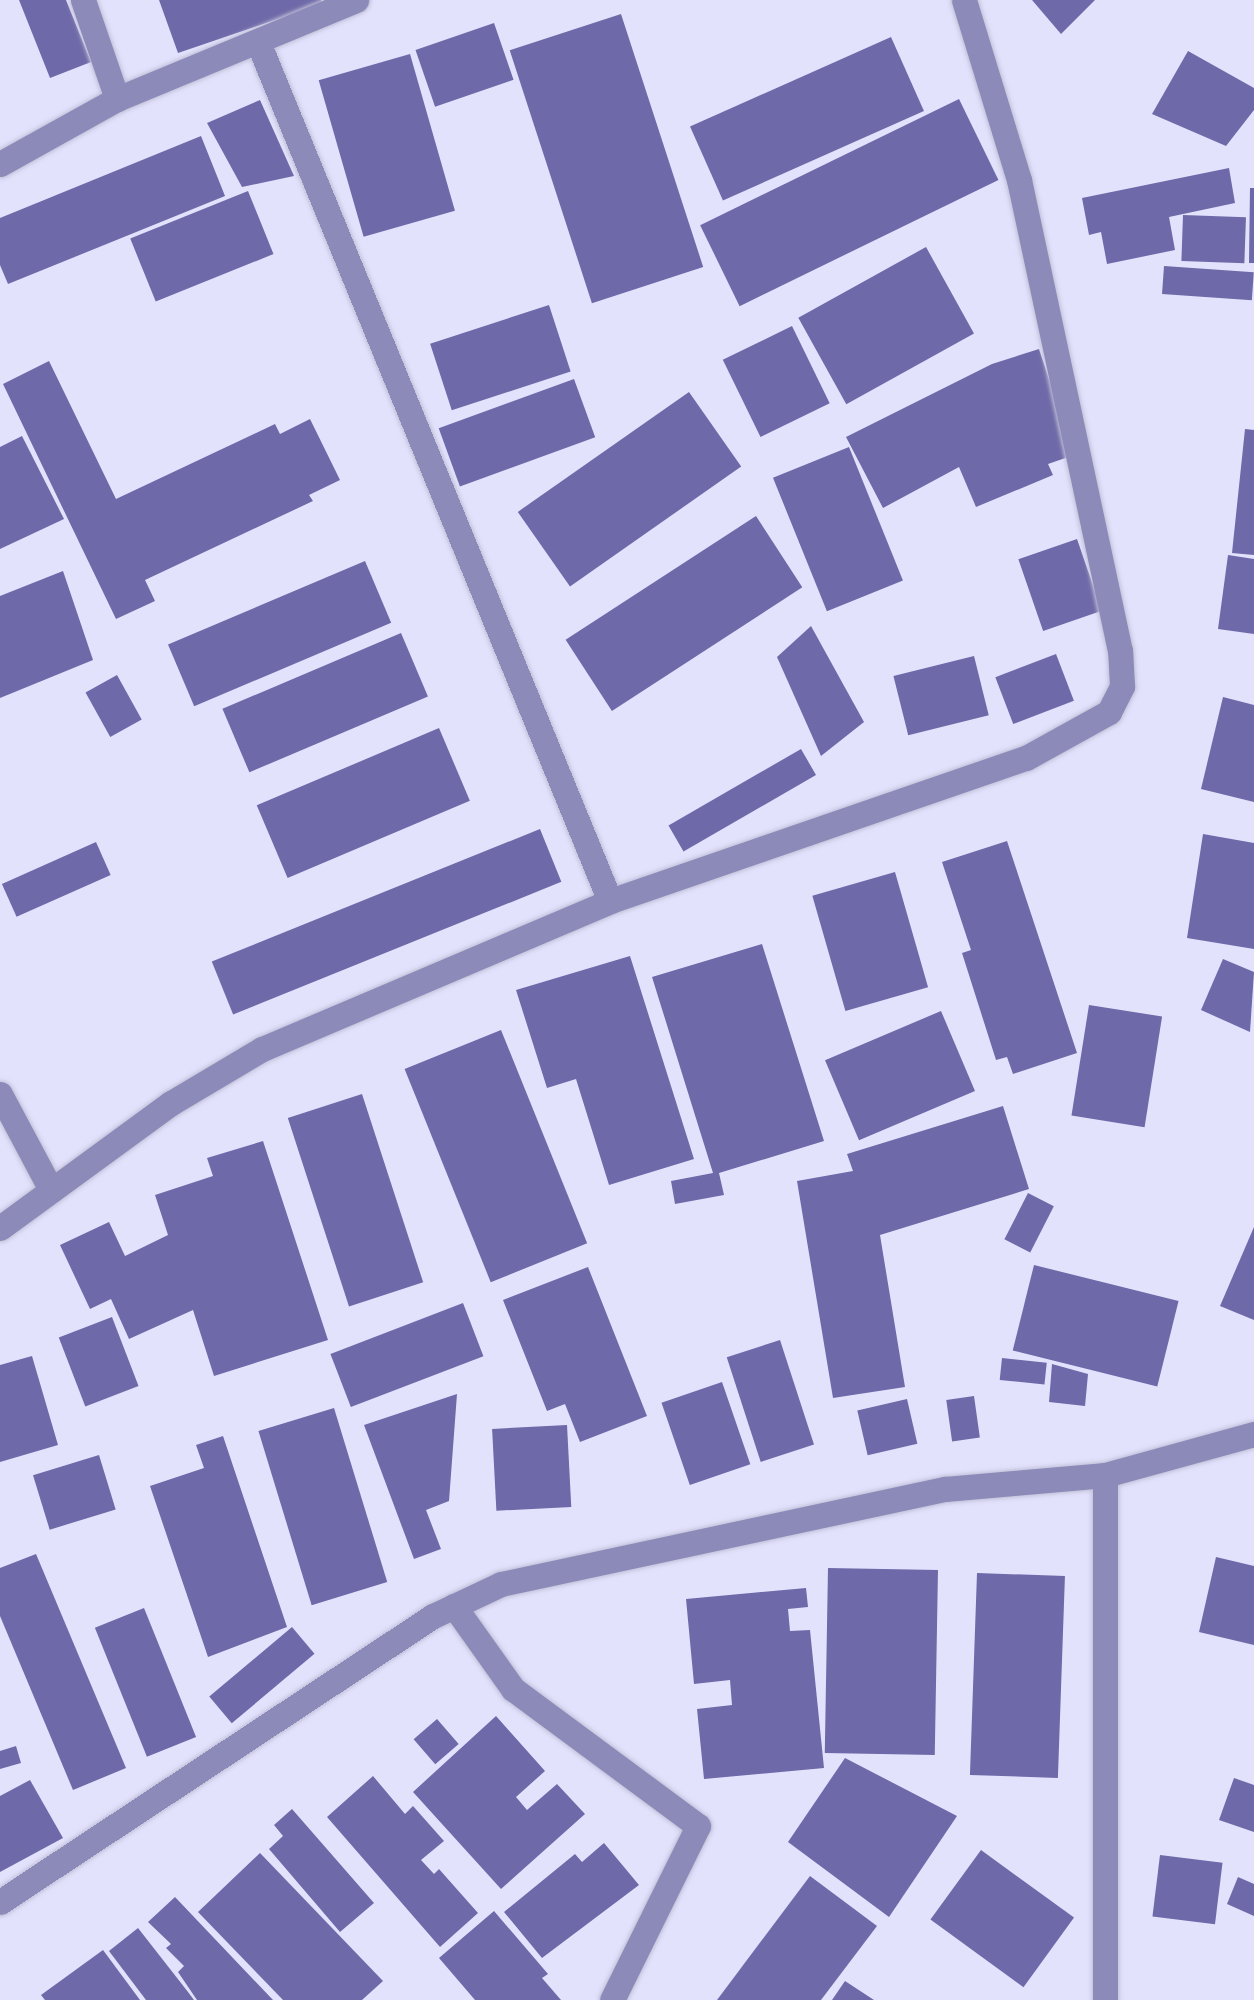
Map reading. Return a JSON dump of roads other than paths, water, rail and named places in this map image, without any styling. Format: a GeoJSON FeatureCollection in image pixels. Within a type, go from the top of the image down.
{"type":"FeatureCollection","features":[{"type":"Feature","properties":{"kind":"street"},"geometry":{"type":"LineString","coordinates":[[83,0],[116,99]]}},
{"type":"Feature","properties":{"kind":"street"},"geometry":{"type":"LineString","coordinates":[[0,164],[116,99],[356,0]]}},
{"type":"Feature","properties":{"kind":"street"},"geometry":{"type":"LineString","coordinates":[[0,1228],[172,1103],[262,1049],[610,900],[1026,758],[1108,712],[1122,686],[1120,651],[1018,180],[964,0]]}},
{"type":"Feature","properties":{"kind":"street"},"geometry":{"type":"LineString","coordinates":[[258,42],[610,900]]}},
{"type":"Feature","properties":{"kind":"street"},"geometry":{"type":"LineString","coordinates":[[0,1094],[50,1190]]}},
{"type":"Feature","properties":{"kind":"street"},"geometry":{"type":"LineString","coordinates":[[0,1902],[454,1606],[500,1584],[945,1488],[1105,1475],[1254,1434]]}},
{"type":"Feature","properties":{"kind":"street"},"geometry":{"type":"LineString","coordinates":[[1105,1475],[1105,2000]]}},
{"type":"Feature","properties":{"kind":"street"},"geometry":{"type":"LineString","coordinates":[[454,1606],[513,1689],[698,1826],[612,2000]]}}]}
